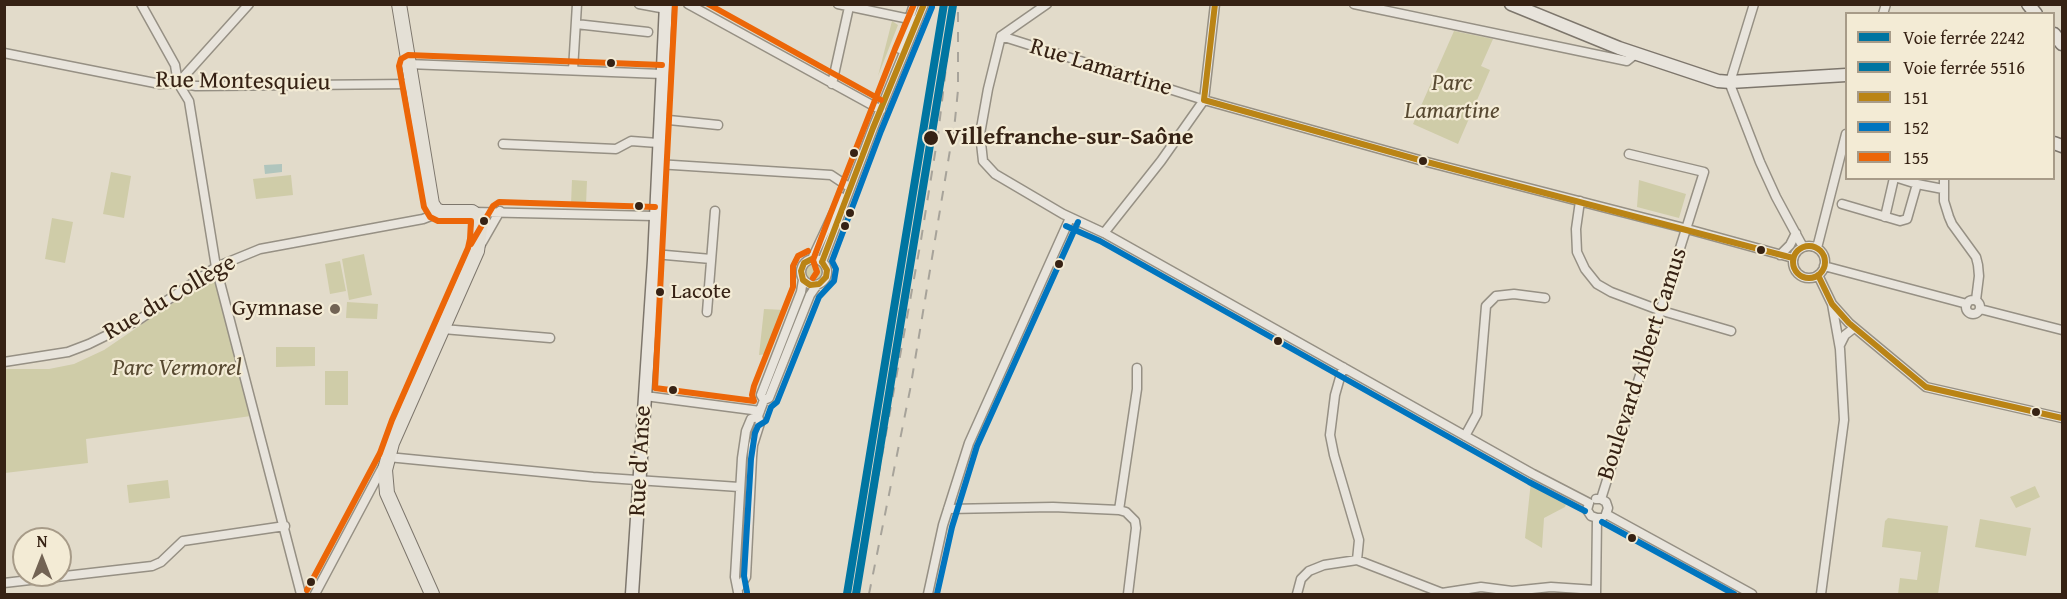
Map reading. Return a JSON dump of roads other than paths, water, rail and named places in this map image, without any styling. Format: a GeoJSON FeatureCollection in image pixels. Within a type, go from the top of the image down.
{"type":"FeatureCollection","features":[{"type":"Feature","properties":{"kind":"main road"},"geometry":{"type":"LineString","coordinates":[[399,4],[432,204],[436,210],[441,212],[472,212],[479,217],[481,225],[477,251],[392,443],[385,470],[387,488],[432,594]]}},
{"type":"Feature","properties":{"kind":"main road"},"geometry":{"type":"LineString","coordinates":[[1511,4],[1625,50],[1714,80],[1730,82],[1845,75]]}},
{"type":"Feature","properties":{"kind":"main road","name":"Rue d'Anse"},"geometry":{"type":"LineString","coordinates":[[632,594],[654,254],[666,7]]}},
{"type":"Feature","properties":{"kind":"street"},"geometry":{"type":"LineString","coordinates":[[141,4],[175,65],[178,83],[186,92],[193,115],[216,267],[302,592]]}},
{"type":"Feature","properties":{"kind":"street"},"geometry":{"type":"LineString","coordinates":[[178,83],[249,4]]}},
{"type":"Feature","properties":{"kind":"street"},"geometry":{"type":"LineString","coordinates":[[573,70],[577,4]]}},
{"type":"Feature","properties":{"kind":"street"},"geometry":{"type":"LineString","coordinates":[[639,4],[666,7]]}},
{"type":"Feature","properties":{"kind":"street"},"geometry":{"type":"LineString","coordinates":[[688,4],[879,109]]}},
{"type":"Feature","properties":{"kind":"street"},"geometry":{"type":"LineString","coordinates":[[838,4],[914,20]]}},
{"type":"Feature","properties":{"kind":"street"},"geometry":{"type":"LineString","coordinates":[[914,4],[914,20]]}},
{"type":"Feature","properties":{"kind":"street"},"geometry":{"type":"LineString","coordinates":[[822,262],[914,20],[924,4]]}},
{"type":"Feature","properties":{"kind":"street"},"geometry":{"type":"LineString","coordinates":[[1047,4],[1001,36],[980,134],[983,161],[995,174],[1070,218],[1104,233],[1573,497],[1589,503]]}},
{"type":"Feature","properties":{"kind":"street"},"geometry":{"type":"LineString","coordinates":[[1104,233],[1161,161],[1204,100],[1215,4]]}},
{"type":"Feature","properties":{"kind":"street"},"geometry":{"type":"LineString","coordinates":[[1354,4],[1611,58],[1628,61],[1632,57],[1625,50],[1611,58]]}},
{"type":"Feature","properties":{"kind":"street"},"geometry":{"type":"LineString","coordinates":[[1754,4],[1730,82],[1760,162],[1803,247]]}},
{"type":"Feature","properties":{"kind":"street"},"geometry":{"type":"LineString","coordinates":[[832,84],[849,7]]}},
{"type":"Feature","properties":{"kind":"street"},"geometry":{"type":"LineString","coordinates":[[576,24],[648,32]]}},
{"type":"Feature","properties":{"kind":"street","name":"Rue Lamartine"},"geometry":{"type":"LineString","coordinates":[[1001,36],[1204,100],[1427,162],[1686,228],[1793,258]]}},
{"type":"Feature","properties":{"kind":"street","name":"Rue Montesquieu"},"geometry":{"type":"LineString","coordinates":[[4,53],[160,84],[178,83],[195,86],[411,84]]}},
{"type":"Feature","properties":{"kind":"street"},"geometry":{"type":"LineString","coordinates":[[408,64],[662,74]]}},
{"type":"Feature","properties":{"kind":"street"},"geometry":{"type":"LineString","coordinates":[[764,400],[761,395],[763,389],[801,292],[802,267],[812,259],[879,109]]}},
{"type":"Feature","properties":{"kind":"street"},"geometry":{"type":"LineString","coordinates":[[659,119],[718,125]]}},
{"type":"Feature","properties":{"kind":"street"},"geometry":{"type":"LineString","coordinates":[[1817,248],[1845,138]]}},
{"type":"Feature","properties":{"kind":"street"},"geometry":{"type":"LineString","coordinates":[[504,144],[616,149],[631,141],[658,143]]}},
{"type":"Feature","properties":{"kind":"street","name":"Boulevard Albert Camus"},"geometry":{"type":"LineString","coordinates":[[1601,499],[1704,172],[1629,154]]}},
{"type":"Feature","properties":{"kind":"street"},"geometry":{"type":"LineString","coordinates":[[657,164],[831,175],[846,185]]}},
{"type":"Feature","properties":{"kind":"street"},"geometry":{"type":"LineString","coordinates":[[1885,217],[1895,180]]}},
{"type":"Feature","properties":{"kind":"street"},"geometry":{"type":"LineString","coordinates":[[1903,180],[1943,189]]}},
{"type":"Feature","properties":{"kind":"street"},"geometry":{"type":"LineString","coordinates":[[1944,180],[1946,209],[1952,224],[1970,248],[1978,265],[1978,304]]}},
{"type":"Feature","properties":{"kind":"street"},"geometry":{"type":"LineString","coordinates":[[1842,204],[1900,221],[1907,219],[1917,184]]}},
{"type":"Feature","properties":{"kind":"street"},"geometry":{"type":"LineString","coordinates":[[1581,201],[1576,229],[1577,252],[1585,269],[1597,284],[1611,292],[1659,310],[1731,332]]}},
{"type":"Feature","properties":{"kind":"street"},"geometry":{"type":"LineString","coordinates":[[477,251],[500,211]]}},
{"type":"Feature","properties":{"kind":"street"},"geometry":{"type":"LineString","coordinates":[[707,312],[715,211]]}},
{"type":"Feature","properties":{"kind":"street","name":"Rue du Collège"},"geometry":{"type":"LineString","coordinates":[[4,362],[68,352],[104,338],[140,319],[216,267],[260,249],[423,219],[441,212]]}},
{"type":"Feature","properties":{"kind":"street"},"geometry":{"type":"LineString","coordinates":[[472,212],[656,216]]}},
{"type":"Feature","properties":{"kind":"street"},"geometry":{"type":"LineString","coordinates":[[928,594],[943,525],[969,443],[1070,218]]}},
{"type":"Feature","properties":{"kind":"street"},"geometry":{"type":"LineString","coordinates":[[1780,255],[1790,245],[1796,233]]}},
{"type":"Feature","properties":{"kind":"street"},"geometry":{"type":"LineString","coordinates":[[1817,248],[1823,254],[1824,266],[1818,275],[1808,278],[1798,273],[1793,258],[1798,249],[1817,248]]}},
{"type":"Feature","properties":{"kind":"street"},"geometry":{"type":"LineString","coordinates":[[654,254],[711,259]]}},
{"type":"Feature","properties":{"kind":"street"},"geometry":{"type":"LineString","coordinates":[[738,592],[746,577],[752,457],[760,423],[759,413],[764,400],[769,398],[810,295],[816,285],[826,276],[826,268],[822,262],[812,259]]}},
{"type":"Feature","properties":{"kind":"street"},"geometry":{"type":"LineString","coordinates":[[1824,266],[1967,304],[1969,301],[2062,330]]}},
{"type":"Feature","properties":{"kind":"street"},"geometry":{"type":"LineString","coordinates":[[1818,275],[1832,304],[1838,341],[1844,420],[1821,594]]}},
{"type":"Feature","properties":{"kind":"street"},"geometry":{"type":"LineString","coordinates":[[803,280],[808,284],[816,285]]}},
{"type":"Feature","properties":{"kind":"street"},"geometry":{"type":"LineString","coordinates":[[1466,436],[1477,414],[1486,306],[1496,296],[1514,294],[1545,298]]}},
{"type":"Feature","properties":{"kind":"street"},"geometry":{"type":"LineString","coordinates":[[1832,304],[1854,328],[1926,387],[2062,418]]}},
{"type":"Feature","properties":{"kind":"street"},"geometry":{"type":"LineString","coordinates":[[1838,341],[1854,328]]}},
{"type":"Feature","properties":{"kind":"street"},"geometry":{"type":"LineString","coordinates":[[443,329],[550,338]]}},
{"type":"Feature","properties":{"kind":"street"},"geometry":{"type":"LineString","coordinates":[[1343,367],[1335,395],[1330,435],[1359,540],[1357,560]]}},
{"type":"Feature","properties":{"kind":"street"},"geometry":{"type":"LineString","coordinates":[[1119,510],[1137,389],[1137,368]]}},
{"type":"Feature","properties":{"kind":"street"},"geometry":{"type":"LineString","coordinates":[[645,396],[712,409],[759,413]]}},
{"type":"Feature","properties":{"kind":"street"},"geometry":{"type":"LineString","coordinates":[[738,592],[735,577],[741,458],[746,431],[751,419],[759,413]]}},
{"type":"Feature","properties":{"kind":"street"},"geometry":{"type":"LineString","coordinates":[[315,594],[388,457],[593,477],[739,487]]}},
{"type":"Feature","properties":{"kind":"street"},"geometry":{"type":"LineString","coordinates":[[365,499],[387,488]]}},
{"type":"Feature","properties":{"kind":"street"},"geometry":{"type":"LineString","coordinates":[[1594,499],[1601,499],[1607,505],[1606,514],[1597,519],[1588,513],[1589,503],[1594,499]]}},
{"type":"Feature","properties":{"kind":"street"},"geometry":{"type":"LineString","coordinates":[[948,509],[1053,507],[1119,510],[1131,516],[1136,528],[1128,594]]}},
{"type":"Feature","properties":{"kind":"street"},"geometry":{"type":"LineString","coordinates":[[1606,514],[1752,594]]}},
{"type":"Feature","properties":{"kind":"street"},"geometry":{"type":"LineString","coordinates":[[1298,593],[1301,579],[1309,570],[1357,560],[1442,594],[1481,587],[1512,591],[1551,587],[1596,592],[1597,519]]}},
{"type":"Feature","properties":{"kind":"street"},"geometry":{"type":"LineString","coordinates":[[4,583],[152,566],[160,562],[183,541],[285,526]]}},
{"type":"Feature","properties":{"kind":"railway"},"geometry":{"type":"LineString","coordinates":[[869,594],[910,390],[955,120],[958,90],[958,4]]}},
{"type":"Feature","properties":{"kind":"railway"},"geometry":{"type":"LineString","coordinates":[[857,594],[921,240],[938,135],[951,25]]}},
{"type":"Feature","properties":{"kind":"rail line","name":"2242"},"geometry":{"type":"LineString","coordinates":[[847,594],[944,4]]}},
{"type":"Feature","properties":{"kind":"rail line","name":"5516"},"geometry":{"type":"LineString","coordinates":[[856,594],[953,5]]}},
{"type":"Feature","properties":{"kind":"place","name":"Villefranche-sur-Saône"},"geometry":{"type":"Point","coordinates":[931,138]}},
{"type":"Feature","properties":{"kind":"place","name":"Lacote"},"geometry":{"type":"Point","coordinates":[660,292]}},
{"type":"Feature","properties":{"kind":"place","name":"Gymnase"},"geometry":{"type":"Point","coordinates":[335,309]}},
{"type":"Feature","properties":{"kind":"park label","name":"Parc Lamartine"},"geometry":{"type":"Point","coordinates":[1452,98]}},
{"type":"Feature","properties":{"kind":"park label","name":"Parc Vermorel"},"geometry":{"type":"Point","coordinates":[177,369]}}]}
